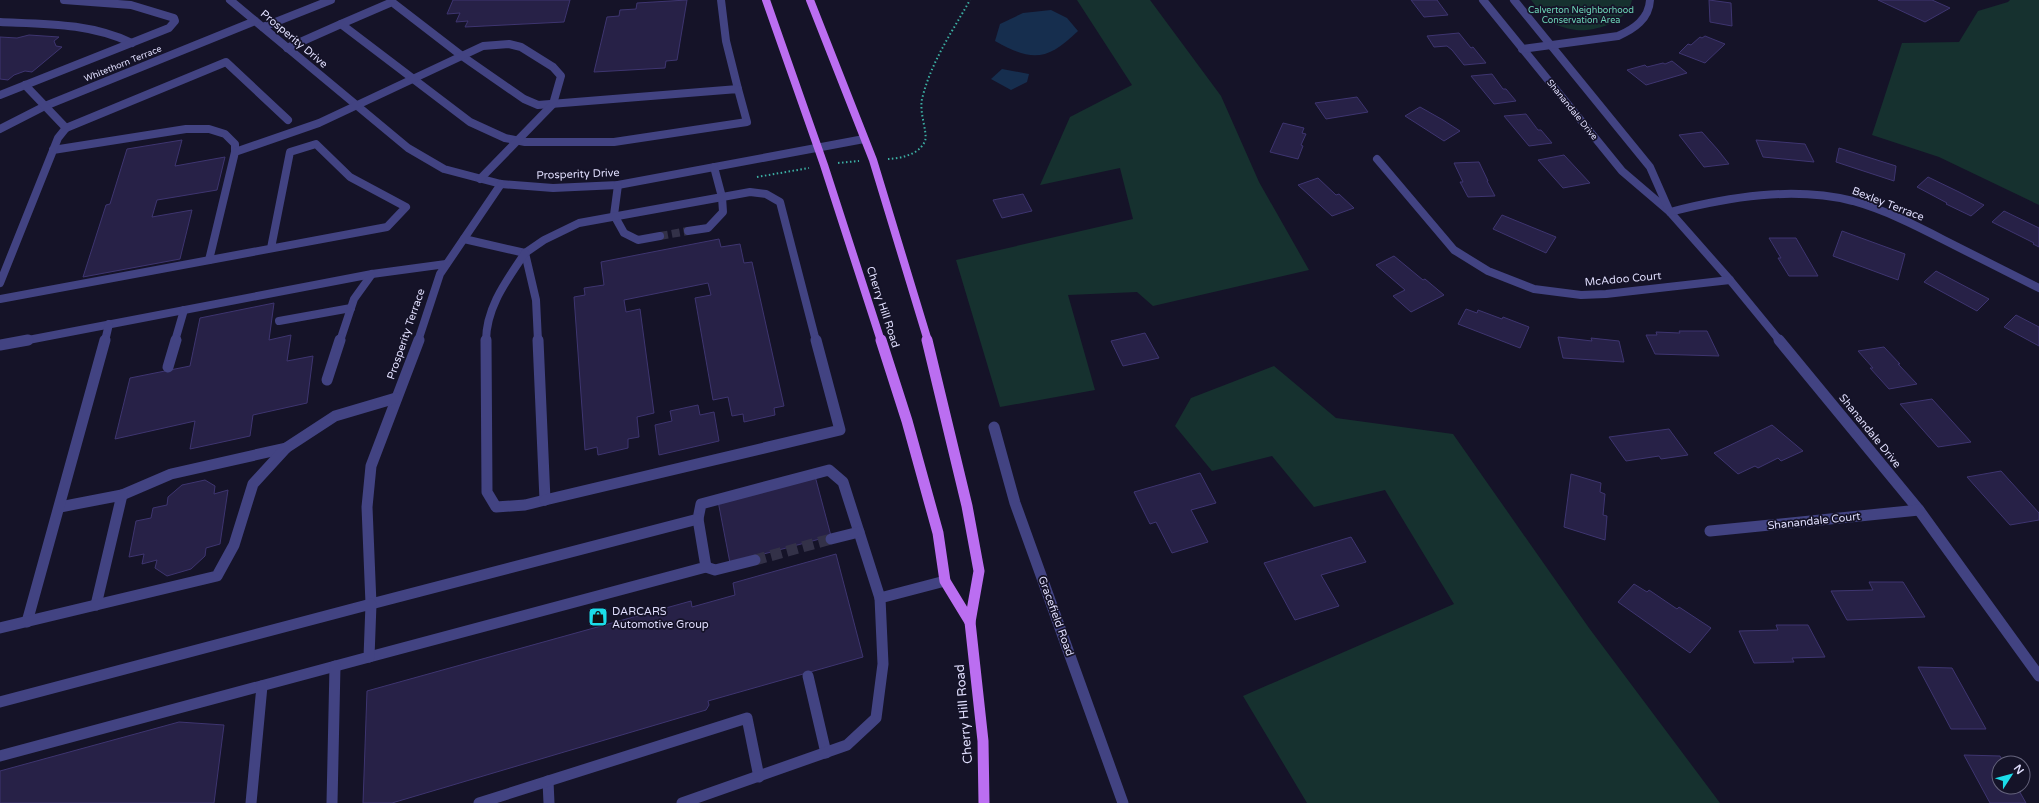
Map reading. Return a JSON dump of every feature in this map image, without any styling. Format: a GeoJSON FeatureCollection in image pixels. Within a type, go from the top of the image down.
{"type":"FeatureCollection","features":[{"type":"Feature","properties":{"kind":"main road","name":"Cherry Hill Road"},"geometry":{"type":"LineString","coordinates":[[766,0],[817,148],[907,421],[938,533],[945,581],[970,622]]}},
{"type":"Feature","properties":{"kind":"main road","name":"Cherry Hill Road"},"geometry":{"type":"LineString","coordinates":[[810,0],[864,138],[896,234],[928,338],[966,498],[980,571],[970,622],[983,741],[984,803]]}},
{"type":"Feature","properties":{"kind":"street"},"geometry":{"type":"LineString","coordinates":[[0,95],[169,28],[174,21],[174,18],[130,5],[64,0]]}},
{"type":"Feature","properties":{"kind":"street","name":"Prosperity Drive"},"geometry":{"type":"LineString","coordinates":[[230,0],[408,148],[426,160],[444,169],[501,184],[553,188],[618,185],[864,138]]}},
{"type":"Feature","properties":{"kind":"street"},"geometry":{"type":"LineString","coordinates":[[263,27],[332,0]]}},
{"type":"Feature","properties":{"kind":"street"},"geometry":{"type":"LineString","coordinates":[[341,24],[470,122],[505,138],[517,140],[614,142],[747,122],[726,41],[721,0]]}},
{"type":"Feature","properties":{"kind":"street","name":"Shanandale Drive"},"geometry":{"type":"LineString","coordinates":[[1483,0],[1622,171],[1670,212],[1730,280],[1919,510],[2039,676]]}},
{"type":"Feature","properties":{"kind":"street","name":"Shanandale Drive"},"geometry":{"type":"LineString","coordinates":[[1514,0],[1650,167],[1670,212]]}},
{"type":"Feature","properties":{"kind":"street"},"geometry":{"type":"LineString","coordinates":[[1522,49],[1611,38],[1624,34],[1648,16],[1651,7],[1650,0]]}},
{"type":"Feature","properties":{"kind":"street"},"geometry":{"type":"LineString","coordinates":[[286,48],[394,1],[462,56],[524,100],[538,105],[738,89]]}},
{"type":"Feature","properties":{"kind":"street","name":"Whitethorn Terrace"},"geometry":{"type":"LineString","coordinates":[[0,129],[45,106],[255,21]]}},
{"type":"Feature","properties":{"kind":"street"},"geometry":{"type":"LineString","coordinates":[[0,22],[76,27],[96,30],[117,34],[132,43]]}},
{"type":"Feature","properties":{"kind":"street"},"geometry":{"type":"LineString","coordinates":[[235,152],[319,123],[483,46],[509,44],[523,46],[558,70],[561,76],[553,104],[480,179]]}},
{"type":"Feature","properties":{"kind":"street"},"geometry":{"type":"LineString","coordinates":[[0,283],[58,138],[66,128],[226,62],[288,120]]}},
{"type":"Feature","properties":{"kind":"street"},"geometry":{"type":"LineString","coordinates":[[26,85],[66,128]]}},
{"type":"Feature","properties":{"kind":"street"},"geometry":{"type":"LineString","coordinates":[[53,150],[186,129],[209,129],[225,134],[235,144],[235,152],[209,260]]}},
{"type":"Feature","properties":{"kind":"street"},"geometry":{"type":"LineString","coordinates":[[0,299],[387,227],[406,207],[350,177],[316,144],[290,152],[271,248]]}},
{"type":"Feature","properties":{"kind":"street","name":"McAdoo Court"},"geometry":{"type":"LineString","coordinates":[[1378,159],[1454,250],[1488,271],[1534,289],[1581,295],[1606,294],[1730,280]]}},
{"type":"Feature","properties":{"kind":"street"},"geometry":{"type":"LineString","coordinates":[[688,231],[708,228],[723,212],[722,197],[714,167]]}},
{"type":"Feature","properties":{"kind":"street","name":"Prosperity Terrace"},"geometry":{"type":"LineString","coordinates":[[369,657],[371,604],[367,507],[371,466],[419,339],[440,274],[501,184]]}},
{"type":"Feature","properties":{"kind":"street"},"geometry":{"type":"LineString","coordinates":[[618,185],[614,215],[624,233],[638,240],[660,236]]}},
{"type":"Feature","properties":{"kind":"street"},"geometry":{"type":"LineString","coordinates":[[750,192],[766,194],[780,202],[840,430],[525,505],[496,507],[487,492],[486,334],[496,296],[525,253],[544,240],[579,223],[614,215],[722,197],[750,192]]}},
{"type":"Feature","properties":{"kind":"street","name":"Bexley Terrace"},"geometry":{"type":"LineString","coordinates":[[1670,212],[1696,204],[1786,193],[1838,198],[1863,204],[1907,221],[2039,288]]}},
{"type":"Feature","properties":{"kind":"street"},"geometry":{"type":"LineString","coordinates":[[464,239],[525,253]]}},
{"type":"Feature","properties":{"kind":"street"},"geometry":{"type":"LineString","coordinates":[[525,253],[536,300],[545,500]]}},
{"type":"Feature","properties":{"kind":"street"},"geometry":{"type":"LineString","coordinates":[[0,345],[372,274],[446,264]]}},
{"type":"Feature","properties":{"kind":"street"},"geometry":{"type":"LineString","coordinates":[[327,380],[354,299],[372,274]]}},
{"type":"Feature","properties":{"kind":"street"},"geometry":{"type":"LineString","coordinates":[[279,321],[351,308]]}},
{"type":"Feature","properties":{"kind":"street"},"geometry":{"type":"LineString","coordinates":[[168,367],[184,310]]}},
{"type":"Feature","properties":{"kind":"street"},"geometry":{"type":"LineString","coordinates":[[27,622],[109,324]]}},
{"type":"Feature","properties":{"kind":"street"},"geometry":{"type":"LineString","coordinates":[[0,628],[217,576],[234,545],[253,484],[286,448],[335,416],[396,398]]}},
{"type":"Feature","properties":{"kind":"street","name":"Gracefield Road"},"geometry":{"type":"LineString","coordinates":[[994,427],[1015,503],[1123,803]]}},
{"type":"Feature","properties":{"kind":"street"},"geometry":{"type":"LineString","coordinates":[[60,506],[122,495],[171,474],[286,448]]}},
{"type":"Feature","properties":{"kind":"street"},"geometry":{"type":"LineString","coordinates":[[682,803],[847,745],[876,718],[883,664],[880,598],[843,482],[829,470],[701,504],[698,519],[706,567]]}},
{"type":"Feature","properties":{"kind":"street"},"geometry":{"type":"LineString","coordinates":[[96,605],[122,495]]}},
{"type":"Feature","properties":{"kind":"street","name":"Shanandale Court"},"geometry":{"type":"LineString","coordinates":[[1710,531],[1919,510]]}},
{"type":"Feature","properties":{"kind":"street"},"geometry":{"type":"LineString","coordinates":[[0,702],[698,519]]}},
{"type":"Feature","properties":{"kind":"street"},"geometry":{"type":"LineString","coordinates":[[831,539],[859,532]]}},
{"type":"Feature","properties":{"kind":"street"},"geometry":{"type":"LineString","coordinates":[[0,756],[706,567],[715,570],[755,560]]}},
{"type":"Feature","properties":{"kind":"street"},"geometry":{"type":"LineString","coordinates":[[880,598],[945,581]]}},
{"type":"Feature","properties":{"kind":"street"},"geometry":{"type":"LineString","coordinates":[[332,803],[335,666]]}},
{"type":"Feature","properties":{"kind":"street"},"geometry":{"type":"LineString","coordinates":[[808,676],[826,753]]}},
{"type":"Feature","properties":{"kind":"street"},"geometry":{"type":"LineString","coordinates":[[251,803],[262,686]]}},
{"type":"Feature","properties":{"kind":"street"},"geometry":{"type":"LineString","coordinates":[[479,803],[748,718],[759,777]]}},
{"type":"Feature","properties":{"kind":"street"},"geometry":{"type":"LineString","coordinates":[[548,781],[549,803]]}},
{"type":"Feature","properties":{"kind":"path"},"geometry":{"type":"LineString","coordinates":[[897,159],[909,155],[924,144],[926,138],[921,116],[921,104],[926,81],[951,30],[970,0]]}},
{"type":"Feature","properties":{"kind":"green space"},"geometry":{"type":"Polygon","coordinates":[[[1077,0],[1150,0],[1221,96],[1259,182],[1309,270],[1153,306],[1137,292],[1068,295],[1095,390],[1000,407],[956,260],[1133,219],[1120,168],[1040,185],[1070,117],[1132,85],[1077,0]]]}},
{"type":"Feature","properties":{"kind":"green space","name":"Calverton Neighborhood Conservation Area"},"geometry":{"type":"Polygon","coordinates":[[[1531,0],[1632,0],[1629,8],[1618,20],[1601,27],[1576,30],[1560,26],[1549,21],[1543,16],[1531,0]]]}},
{"type":"Feature","properties":{"kind":"green space"},"geometry":{"type":"Polygon","coordinates":[[[2010,0],[2039,0],[2039,205],[1939,157],[1872,135],[1902,43],[1959,42],[1978,11],[2008,2],[2010,0]]]}},
{"type":"Feature","properties":{"kind":"green space"},"geometry":{"type":"Polygon","coordinates":[[[1274,366],[1336,418],[1453,434],[1589,628],[1720,803],[1307,803],[1243,696],[1454,604],[1385,490],[1314,507],[1272,456],[1212,471],[1175,426],[1191,398],[1274,366]]]}},
{"type":"Feature","properties":{"kind":"water"},"geometry":{"type":"Polygon","coordinates":[[[1051,10],[1067,18],[1078,31],[1067,41],[1048,53],[1029,55],[1019,53],[995,41],[1000,24],[1023,13],[1051,10]]]}},
{"type":"Feature","properties":{"kind":"water"},"geometry":{"type":"Polygon","coordinates":[[[1002,69],[1029,74],[1027,82],[1011,90],[991,79],[1002,69]]]}},
{"type":"Feature","properties":{"kind":"building"},"geometry":{"type":"Polygon","coordinates":[[[453,0],[570,0],[564,22],[465,27],[468,21],[456,22],[460,13],[447,14],[453,0]]]}},
{"type":"Feature","properties":{"kind":"building"},"geometry":{"type":"Polygon","coordinates":[[[687,0],[677,60],[666,61],[665,68],[594,72],[607,17],[619,16],[620,10],[636,9],[637,3],[687,0]]]}},
{"type":"Feature","properties":{"kind":"building"},"geometry":{"type":"Polygon","coordinates":[[[1411,0],[1437,0],[1448,15],[1424,17],[1411,0]]]}},
{"type":"Feature","properties":{"kind":"building"},"geometry":{"type":"Polygon","coordinates":[[[1709,0],[1731,3],[1732,26],[1710,22],[1709,0]]]}},
{"type":"Feature","properties":{"kind":"building"},"geometry":{"type":"Polygon","coordinates":[[[1878,0],[1932,0],[1950,8],[1925,22],[1878,0]]]}},
{"type":"Feature","properties":{"kind":"building"},"geometry":{"type":"Polygon","coordinates":[[[1459,33],[1486,63],[1464,65],[1447,46],[1434,47],[1427,36],[1459,33]]]}},
{"type":"Feature","properties":{"kind":"building"},"geometry":{"type":"Polygon","coordinates":[[[29,35],[59,37],[54,41],[56,46],[62,47],[32,72],[25,71],[14,75],[8,80],[0,79],[0,37],[17,38],[29,35]]]}},
{"type":"Feature","properties":{"kind":"building"},"geometry":{"type":"Polygon","coordinates":[[[1705,36],[1725,44],[1705,63],[1679,53],[1688,44],[1691,45],[1700,37],[1702,38],[1705,36]]]}},
{"type":"Feature","properties":{"kind":"building"},"geometry":{"type":"Polygon","coordinates":[[[1672,61],[1687,73],[1646,85],[1627,70],[1645,65],[1647,67],[1663,63],[1665,64],[1672,61]]]}},
{"type":"Feature","properties":{"kind":"building"},"geometry":{"type":"Polygon","coordinates":[[[1492,74],[1503,89],[1506,89],[1516,101],[1494,104],[1471,76],[1492,74]]]}},
{"type":"Feature","properties":{"kind":"building"},"geometry":{"type":"Polygon","coordinates":[[[1357,97],[1368,112],[1326,119],[1315,103],[1357,97]]]}},
{"type":"Feature","properties":{"kind":"building"},"geometry":{"type":"Polygon","coordinates":[[[1420,107],[1460,131],[1444,141],[1405,116],[1420,107]]]}},
{"type":"Feature","properties":{"kind":"building"},"geometry":{"type":"Polygon","coordinates":[[[1526,114],[1538,130],[1541,130],[1552,143],[1529,146],[1504,116],[1526,114]]]}},
{"type":"Feature","properties":{"kind":"building"},"geometry":{"type":"Polygon","coordinates":[[[1283,123],[1304,128],[1302,133],[1306,134],[1301,145],[1303,146],[1298,159],[1270,152],[1283,123]]]}},
{"type":"Feature","properties":{"kind":"building"},"geometry":{"type":"Polygon","coordinates":[[[1702,132],[1729,164],[1704,167],[1679,135],[1702,132]]]}},
{"type":"Feature","properties":{"kind":"building"},"geometry":{"type":"Polygon","coordinates":[[[182,140],[175,166],[225,157],[217,190],[157,200],[152,217],[192,210],[180,259],[83,277],[106,205],[110,204],[127,149],[182,140]]]}},
{"type":"Feature","properties":{"kind":"building"},"geometry":{"type":"Polygon","coordinates":[[[1756,140],[1805,144],[1814,162],[1763,157],[1756,140]]]}},
{"type":"Feature","properties":{"kind":"building"},"geometry":{"type":"Polygon","coordinates":[[[1839,148],[1896,166],[1894,181],[1836,162],[1839,148]]]}},
{"type":"Feature","properties":{"kind":"building"},"geometry":{"type":"Polygon","coordinates":[[[1564,155],[1590,183],[1563,188],[1538,160],[1564,155]]]}},
{"type":"Feature","properties":{"kind":"building"},"geometry":{"type":"Polygon","coordinates":[[[1479,162],[1495,196],[1468,197],[1460,182],[1463,182],[1454,163],[1479,162]]]}},
{"type":"Feature","properties":{"kind":"building"},"geometry":{"type":"Polygon","coordinates":[[[1928,177],[1984,205],[1971,216],[1946,204],[1947,203],[1917,187],[1928,177]]]}},
{"type":"Feature","properties":{"kind":"building"},"geometry":{"type":"Polygon","coordinates":[[[1318,178],[1336,195],[1339,194],[1354,208],[1332,216],[1298,185],[1318,178]]]}},
{"type":"Feature","properties":{"kind":"building"},"geometry":{"type":"Polygon","coordinates":[[[1023,194],[1032,211],[1002,218],[993,200],[1023,194]]]}},
{"type":"Feature","properties":{"kind":"building"},"geometry":{"type":"Polygon","coordinates":[[[2004,211],[2039,228],[2039,247],[1992,222],[2004,211]]]}},
{"type":"Feature","properties":{"kind":"building"},"geometry":{"type":"Polygon","coordinates":[[[1502,215],[1556,237],[1546,253],[1493,229],[1502,215]]]}},
{"type":"Feature","properties":{"kind":"building"},"geometry":{"type":"Polygon","coordinates":[[[1842,231],[1905,254],[1898,280],[1833,256],[1842,231]]]}},
{"type":"Feature","properties":{"kind":"building"},"geometry":{"type":"Polygon","coordinates":[[[1769,238],[1796,238],[1818,276],[1789,276],[1778,258],[1781,258],[1769,238]]]}},
{"type":"Feature","properties":{"kind":"building"},"geometry":{"type":"Polygon","coordinates":[[[719,239],[721,247],[740,244],[744,263],[752,262],[784,406],[774,408],[775,415],[744,422],[743,414],[732,416],[728,397],[713,400],[695,298],[711,295],[708,283],[624,300],[626,312],[640,309],[654,413],[637,417],[639,437],[628,439],[628,448],[598,455],[597,447],[585,450],[574,297],[585,295],[584,288],[604,285],[601,262],[719,239]]]}},
{"type":"Feature","properties":{"kind":"building"},"geometry":{"type":"Polygon","coordinates":[[[1394,256],[1444,295],[1411,312],[1393,296],[1405,290],[1376,265],[1394,256]]]}},
{"type":"Feature","properties":{"kind":"building"},"geometry":{"type":"Polygon","coordinates":[[[1936,271],[1989,299],[1977,311],[1924,282],[1936,271]]]}},
{"type":"Feature","properties":{"kind":"building"},"geometry":{"type":"Polygon","coordinates":[[[274,303],[269,340],[291,335],[287,361],[313,356],[307,403],[253,415],[250,436],[190,449],[195,421],[115,439],[130,378],[190,366],[200,318],[274,303]]]}},
{"type":"Feature","properties":{"kind":"building"},"geometry":{"type":"Polygon","coordinates":[[[1466,309],[1477,313],[1478,310],[1502,319],[1503,317],[1529,327],[1520,348],[1458,324],[1466,309]]]}},
{"type":"Feature","properties":{"kind":"building"},"geometry":{"type":"Polygon","coordinates":[[[2016,315],[2039,327],[2039,346],[2004,327],[2016,315]]]}},
{"type":"Feature","properties":{"kind":"building"},"geometry":{"type":"Polygon","coordinates":[[[1679,331],[1707,331],[1719,356],[1655,354],[1646,335],[1657,335],[1656,332],[1680,333],[1679,331]]]}},
{"type":"Feature","properties":{"kind":"building"},"geometry":{"type":"Polygon","coordinates":[[[1145,333],[1159,358],[1123,366],[1111,341],[1145,333]]]}},
{"type":"Feature","properties":{"kind":"building"},"geometry":{"type":"Polygon","coordinates":[[[1558,337],[1592,341],[1591,338],[1619,341],[1624,362],[1563,358],[1558,337]]]}},
{"type":"Feature","properties":{"kind":"building"},"geometry":{"type":"Polygon","coordinates":[[[1884,347],[1917,384],[1889,389],[1870,368],[1873,368],[1858,351],[1884,347]]]}},
{"type":"Feature","properties":{"kind":"building"},"geometry":{"type":"Polygon","coordinates":[[[1932,399],[1971,442],[1938,447],[1900,404],[1932,399]]]}},
{"type":"Feature","properties":{"kind":"building"},"geometry":{"type":"Polygon","coordinates":[[[698,405],[700,415],[714,412],[719,441],[659,455],[655,425],[672,421],[670,411],[698,405]]]}},
{"type":"Feature","properties":{"kind":"building"},"geometry":{"type":"Polygon","coordinates":[[[1772,425],[1803,451],[1781,461],[1778,458],[1758,468],[1755,466],[1738,474],[1714,453],[1772,425]]]}},
{"type":"Feature","properties":{"kind":"building"},"geometry":{"type":"Polygon","coordinates":[[[1669,429],[1688,455],[1661,459],[1659,456],[1626,461],[1609,437],[1669,429]]]}},
{"type":"Feature","properties":{"kind":"building"},"geometry":{"type":"Polygon","coordinates":[[[2001,471],[2039,513],[2039,520],[2010,525],[1967,477],[2001,471]]]}},
{"type":"Feature","properties":{"kind":"building"},"geometry":{"type":"Polygon","coordinates":[[[1200,473],[1216,503],[1191,510],[1208,542],[1172,553],[1156,522],[1150,524],[1134,492],[1200,473]]]}},
{"type":"Feature","properties":{"kind":"building"},"geometry":{"type":"Polygon","coordinates":[[[1571,474],[1601,483],[1600,492],[1605,494],[1603,515],[1607,516],[1605,540],[1564,527],[1571,474]]]}},
{"type":"Feature","properties":{"kind":"building"},"geometry":{"type":"Polygon","coordinates":[[[815,476],[831,536],[730,563],[718,501],[815,476]]]}},
{"type":"Feature","properties":{"kind":"building"},"geometry":{"type":"Polygon","coordinates":[[[205,480],[215,486],[214,494],[228,490],[220,544],[206,548],[205,556],[191,569],[167,576],[155,568],[157,560],[142,564],[144,554],[129,557],[136,521],[151,518],[153,508],[167,505],[168,497],[182,485],[205,480]]]}},
{"type":"Feature","properties":{"kind":"building"},"geometry":{"type":"Polygon","coordinates":[[[1351,537],[1366,562],[1321,575],[1339,606],[1295,620],[1264,563],[1351,537]]]}},
{"type":"Feature","properties":{"kind":"building"},"geometry":{"type":"Polygon","coordinates":[[[836,554],[863,657],[708,701],[709,705],[706,710],[392,803],[363,803],[367,691],[691,601],[692,607],[735,595],[733,583],[836,554]]]}},
{"type":"Feature","properties":{"kind":"building"},"geometry":{"type":"Polygon","coordinates":[[[1869,582],[1903,582],[1925,617],[1847,620],[1831,591],[1873,590],[1869,582]]]}},
{"type":"Feature","properties":{"kind":"building"},"geometry":{"type":"Polygon","coordinates":[[[1634,584],[1647,592],[1649,590],[1677,609],[1679,607],[1711,628],[1690,653],[1618,602],[1634,584]]]}},
{"type":"Feature","properties":{"kind":"building"},"geometry":{"type":"Polygon","coordinates":[[[1776,625],[1808,625],[1825,657],[1792,658],[1794,662],[1754,663],[1739,631],[1778,630],[1776,625]]]}},
{"type":"Feature","properties":{"kind":"building"},"geometry":{"type":"Polygon","coordinates":[[[1918,667],[1952,668],[1986,729],[1951,729],[1918,667]]]}},
{"type":"Feature","properties":{"kind":"building"},"geometry":{"type":"Polygon","coordinates":[[[179,722],[224,725],[214,803],[0,803],[0,771],[179,722]]]}},
{"type":"Feature","properties":{"kind":"building"},"geometry":{"type":"Polygon","coordinates":[[[1964,755],[1991,756],[1991,795],[2022,795],[2026,803],[1990,803],[1964,755]]]}},
{"type":"Feature","properties":{"kind":"tunnel"},"geometry":{"type":"LineString","coordinates":[[660,236],[688,231]]}},
{"type":"Feature","properties":{"kind":"tunnel"},"geometry":{"type":"LineString","coordinates":[[755,560],[831,539]]}},
{"type":"Feature","properties":{"kind":"place","name":"DARCARS Automotive Group"},"geometry":{"type":"Point","coordinates":[598,617]}}]}
